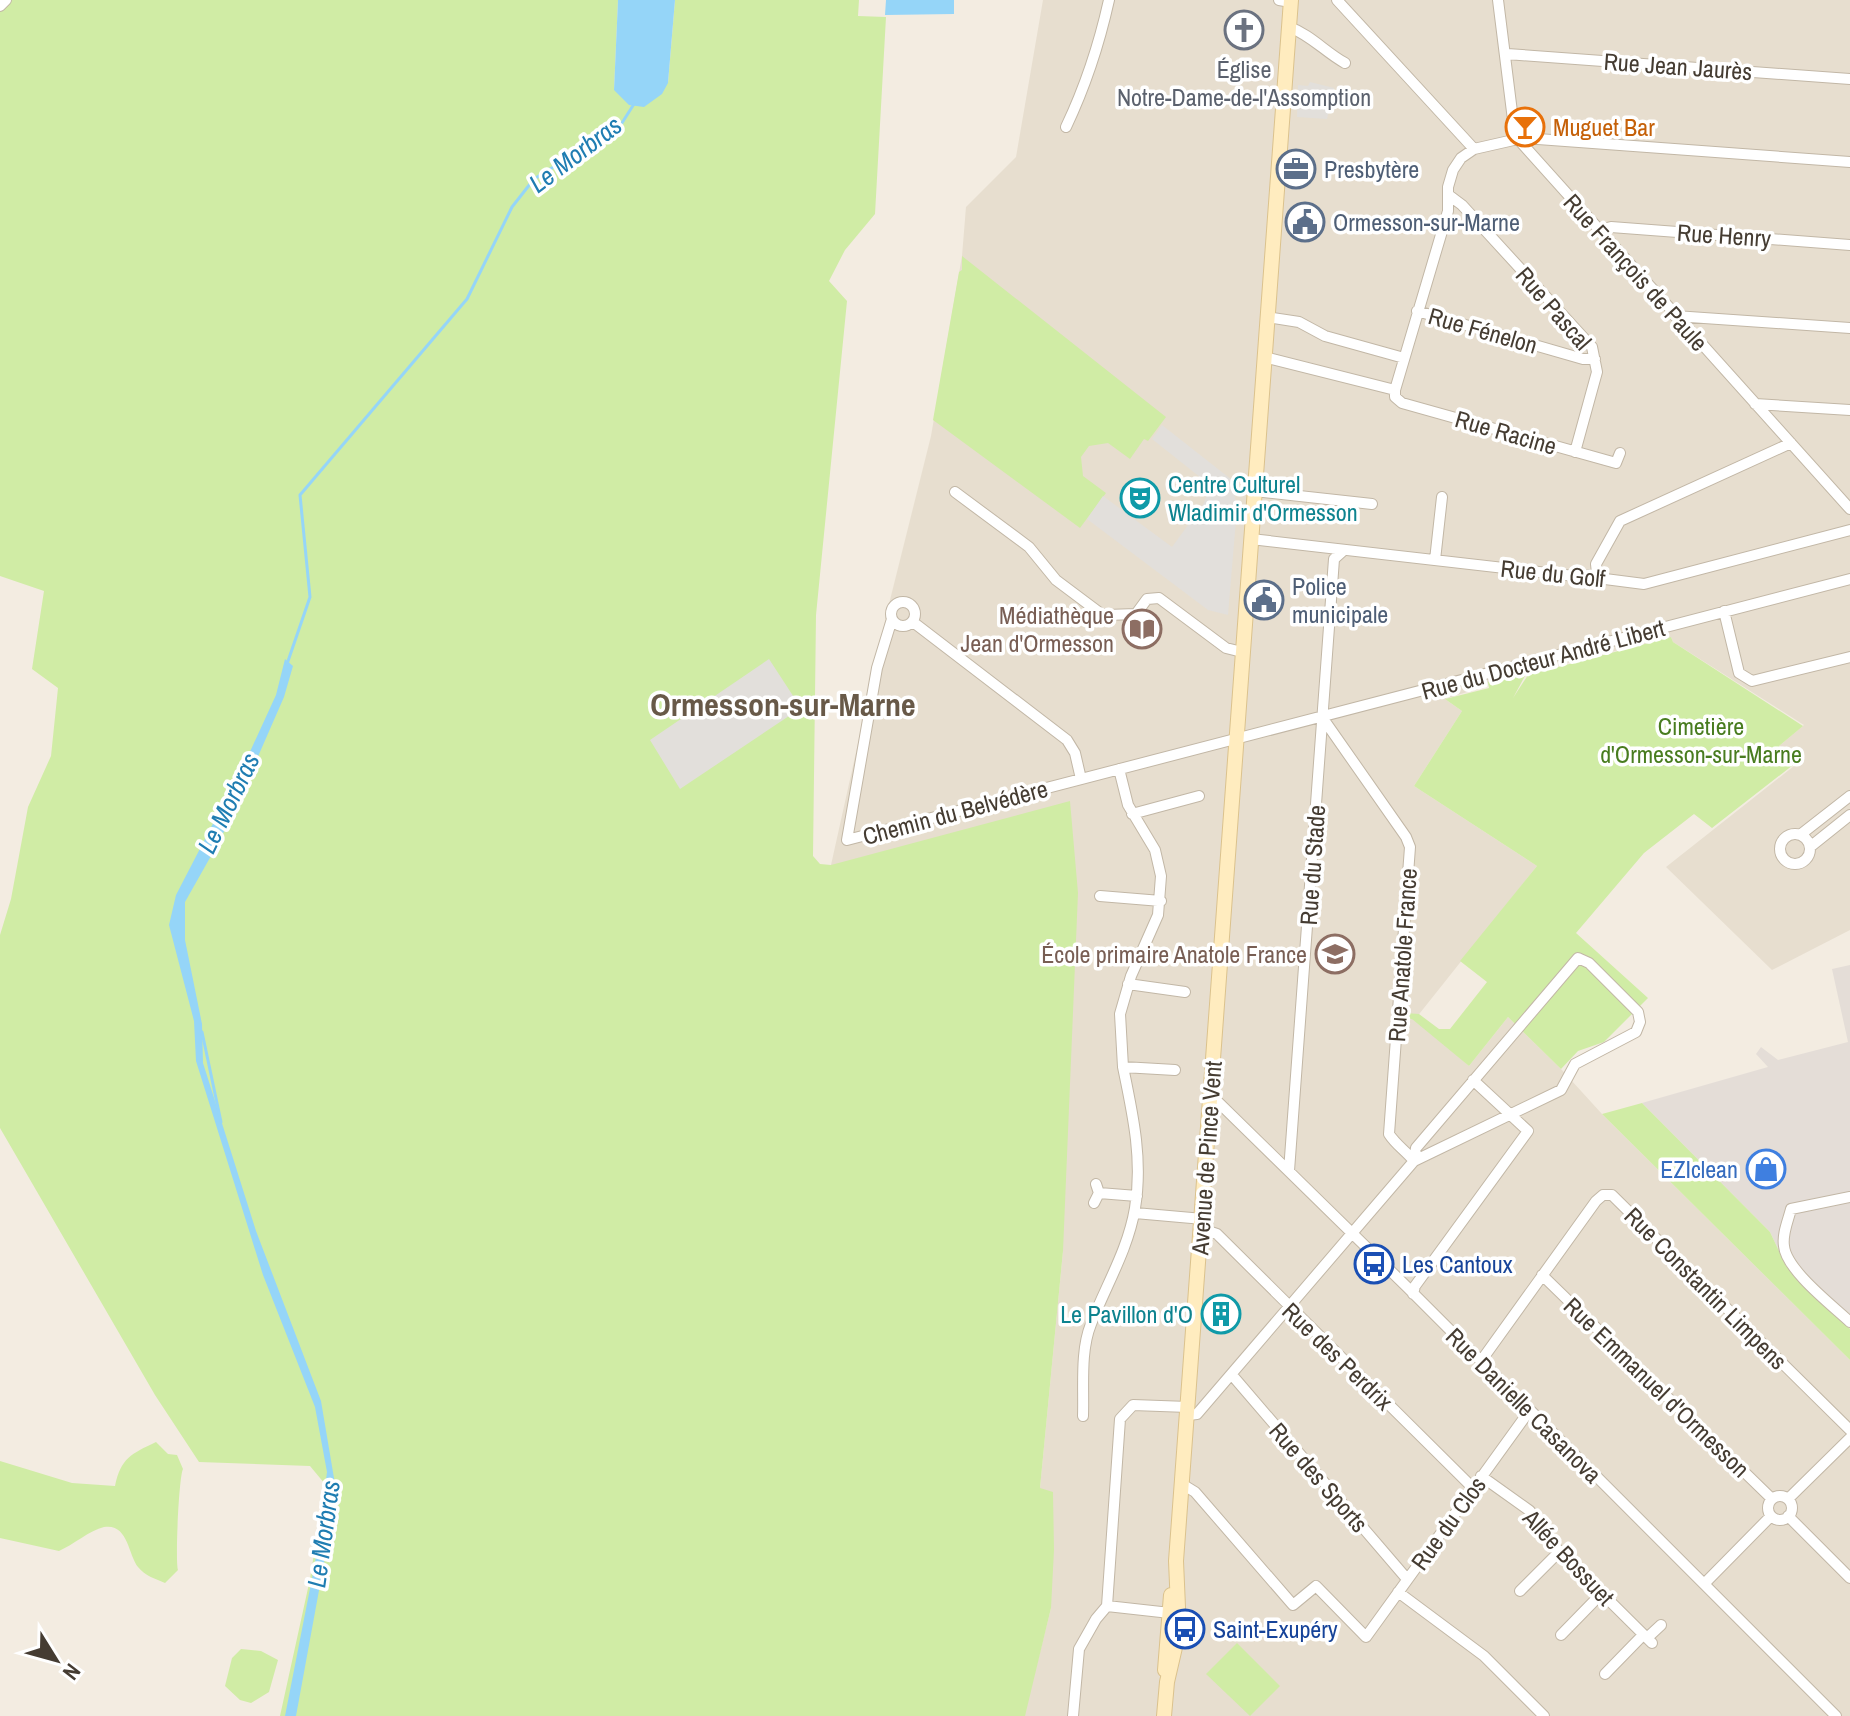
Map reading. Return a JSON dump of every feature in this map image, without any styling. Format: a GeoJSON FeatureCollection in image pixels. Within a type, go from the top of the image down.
{"type":"FeatureCollection","features":[{"type":"Feature","properties":{"kind":"main road","name":"Avenue de Pince Vent"},"geometry":{"type":"LineString","coordinates":[[1164,1716],[1167,1682],[1179,1630],[1176,1577],[1182,1484],[1289,27],[1287,1]]}},
{"type":"Feature","properties":{"kind":"main road","name":"Avenue de Pince Vent"},"geometry":{"type":"LineString","coordinates":[[1167,1682],[1165,1667],[1172,1583],[1176,1577]]}},
{"type":"Feature","properties":{"kind":"street"},"geometry":{"type":"LineString","coordinates":[[0,6],[6,0]]}},
{"type":"Feature","properties":{"kind":"street"},"geometry":{"type":"LineString","coordinates":[[1066,127],[1084,91],[1098,50],[1109,0]]}},
{"type":"Feature","properties":{"kind":"street"},"geometry":{"type":"LineString","coordinates":[[1337,0],[1474,149]]}},
{"type":"Feature","properties":{"kind":"street"},"geometry":{"type":"LineString","coordinates":[[1498,0],[1518,139]]}},
{"type":"Feature","properties":{"kind":"street"},"geometry":{"type":"LineString","coordinates":[[1289,27],[1325,47],[1345,63]]}},
{"type":"Feature","properties":{"kind":"street","name":"Rue Jean Jaurès"},"geometry":{"type":"LineString","coordinates":[[1507,54],[1850,79]]}},
{"type":"Feature","properties":{"kind":"street"},"geometry":{"type":"LineString","coordinates":[[1395,390],[1448,211],[1448,187],[1453,170],[1461,158],[1474,149],[1518,139],[1850,162]]}},
{"type":"Feature","properties":{"kind":"street","name":"Rue François de Paule"},"geometry":{"type":"LineString","coordinates":[[1518,139],[1850,509]]}},
{"type":"Feature","properties":{"kind":"street","name":"Rue Pascal"},"geometry":{"type":"LineString","coordinates":[[1450,196],[1462,205],[1592,347],[1597,372],[1575,452]]}},
{"type":"Feature","properties":{"kind":"street","name":"Rue Henry"},"geometry":{"type":"LineString","coordinates":[[1599,230],[1611,227],[1850,245]]}},
{"type":"Feature","properties":{"kind":"street","name":"Rue Fénelon"},"geometry":{"type":"LineString","coordinates":[[1417,311],[1583,359],[1595,359]]}},
{"type":"Feature","properties":{"kind":"street"},"geometry":{"type":"LineString","coordinates":[[1675,316],[1850,328]]}},
{"type":"Feature","properties":{"kind":"street"},"geometry":{"type":"LineString","coordinates":[[1267,317],[1299,322],[1325,336],[1404,358]]}},
{"type":"Feature","properties":{"kind":"street","name":"Rue Racine"},"geometry":{"type":"LineString","coordinates":[[1264,357],[1395,390],[1395,397],[1402,403],[1575,452],[1616,463],[1620,453]]}},
{"type":"Feature","properties":{"kind":"street"},"geometry":{"type":"LineString","coordinates":[[1755,404],[1850,410]]}},
{"type":"Feature","properties":{"kind":"street"},"geometry":{"type":"LineString","coordinates":[[1597,573],[1596,564],[1620,521],[1791,443]]}},
{"type":"Feature","properties":{"kind":"street"},"geometry":{"type":"LineString","coordinates":[[1254,491],[1372,504]]}},
{"type":"Feature","properties":{"kind":"street"},"geometry":{"type":"LineString","coordinates":[[955,492],[1029,547],[1056,580],[1100,613],[1136,614],[1147,599],[1159,598],[1226,648],[1242,652]]}},
{"type":"Feature","properties":{"kind":"street"},"geometry":{"type":"LineString","coordinates":[[1435,560],[1442,497]]}},
{"type":"Feature","properties":{"kind":"street","name":"Rue du Golf"},"geometry":{"type":"LineString","coordinates":[[1251,539],[1583,577],[1597,573],[1605,579],[1644,584],[1850,530]]}},
{"type":"Feature","properties":{"kind":"street"},"geometry":{"type":"LineString","coordinates":[[1326,548],[1334,559],[1344,550]]}},
{"type":"Feature","properties":{"kind":"street","name":"Rue du Stade"},"geometry":{"type":"LineString","coordinates":[[1289,1171],[1334,559]]}},
{"type":"Feature","properties":{"kind":"street","name":"Rue du Docteur André Libert"},"geometry":{"type":"LineString","coordinates":[[1236,739],[1850,579]]}},
{"type":"Feature","properties":{"kind":"street"},"geometry":{"type":"LineString","coordinates":[[908,603],[916,613],[913,622],[902,627],[892,619],[895,605],[908,603]]}},
{"type":"Feature","properties":{"kind":"street"},"geometry":{"type":"LineString","coordinates":[[1724,611],[1739,673],[1752,681],[1850,657]]}},
{"type":"Feature","properties":{"kind":"street","name":"Chemin du Belvédère"},"geometry":{"type":"LineString","coordinates":[[892,619],[877,668],[847,840],[1236,739]]}},
{"type":"Feature","properties":{"kind":"street"},"geometry":{"type":"LineString","coordinates":[[913,622],[1067,740],[1075,753],[1081,779]]}},
{"type":"Feature","properties":{"kind":"street","name":"Rue Anatole France"},"geometry":{"type":"LineString","coordinates":[[1322,717],[1410,847],[1389,1134],[1414,1161]]}},
{"type":"Feature","properties":{"kind":"street"},"geometry":{"type":"LineString","coordinates":[[1083,1416],[1091,1324],[1115,1273],[1135,1213],[1137,1196],[1137,1136],[1123,1067],[1120,1014],[1128,984],[1161,901],[1161,876],[1155,850],[1128,805],[1119,769]]}},
{"type":"Feature","properties":{"kind":"street"},"geometry":{"type":"LineString","coordinates":[[1132,814],[1199,796]]}},
{"type":"Feature","properties":{"kind":"street"},"geometry":{"type":"LineString","coordinates":[[1850,796],[1800,835],[1783,841],[1782,856],[1787,862],[1798,864],[1807,859],[1810,847],[1850,815]]}},
{"type":"Feature","properties":{"kind":"street"},"geometry":{"type":"LineString","coordinates":[[1800,835],[1810,847]]}},
{"type":"Feature","properties":{"kind":"street"},"geometry":{"type":"LineString","coordinates":[[1100,896],[1161,901]]}},
{"type":"Feature","properties":{"kind":"street"},"geometry":{"type":"LineString","coordinates":[[1073,1716],[1079,1649],[1107,1606],[1120,1419],[1133,1405],[1197,1414],[1414,1161],[1561,1090],[1575,1064],[1636,1032],[1640,1022],[1638,1012],[1589,963],[1578,958],[1416,1148],[1414,1161]]}},
{"type":"Feature","properties":{"kind":"street"},"geometry":{"type":"LineString","coordinates":[[1128,984],[1185,992]]}},
{"type":"Feature","properties":{"kind":"street"},"geometry":{"type":"LineString","coordinates":[[1123,1067],[1175,1070]]}},
{"type":"Feature","properties":{"kind":"street"},"geometry":{"type":"LineString","coordinates":[[1413,1294],[1415,1286],[1528,1131],[1473,1080]]}},
{"type":"Feature","properties":{"kind":"street","name":"Rue Danielle Casanova"},"geometry":{"type":"LineString","coordinates":[[1210,1098],[1215,1099],[1352,1233],[1836,1716]]}},
{"type":"Feature","properties":{"kind":"street"},"geometry":{"type":"LineString","coordinates":[[1096,1193],[1137,1196]]}},
{"type":"Feature","properties":{"kind":"street","name":"Rue Constantin Limpens"},"geometry":{"type":"LineString","coordinates":[[1481,1361],[1596,1201],[1603,1195],[1612,1195],[1850,1430]]}},
{"type":"Feature","properties":{"kind":"street"},"geometry":{"type":"LineString","coordinates":[[1850,1197],[1791,1209],[1783,1249],[1794,1268],[1850,1322]]}},
{"type":"Feature","properties":{"kind":"street"},"geometry":{"type":"LineString","coordinates":[[1135,1213],[1202,1224]]}},
{"type":"Feature","properties":{"kind":"street","name":"Rue des Perdrix"},"geometry":{"type":"LineString","coordinates":[[1202,1224],[1217,1234],[1472,1487]]}},
{"type":"Feature","properties":{"kind":"street","name":"Rue Emmanuel d'Ormesson"},"geometry":{"type":"LineString","coordinates":[[1542,1275],[1772,1499]]}},
{"type":"Feature","properties":{"kind":"street","name":"Rue des Sports"},"geometry":{"type":"LineString","coordinates":[[1232,1375],[1407,1579]]}},
{"type":"Feature","properties":{"kind":"street","name":"Rue du Clos"},"geometry":{"type":"LineString","coordinates":[[1182,1484],[1195,1492],[1293,1605],[1316,1586],[1366,1637],[1530,1410]]}},
{"type":"Feature","properties":{"kind":"street"},"geometry":{"type":"LineString","coordinates":[[1788,1499],[1850,1438]]}},
{"type":"Feature","properties":{"kind":"street","name":"Allée Bossuet"},"geometry":{"type":"LineString","coordinates":[[1481,1476],[1530,1511],[1532,1524],[1648,1639]]}},
{"type":"Feature","properties":{"kind":"street"},"geometry":{"type":"LineString","coordinates":[[1781,1496],[1788,1499],[1792,1505],[1788,1516],[1780,1520],[1771,1516],[1768,1509],[1772,1499],[1781,1496]]}},
{"type":"Feature","properties":{"kind":"street"},"geometry":{"type":"LineString","coordinates":[[1704,1584],[1771,1516]]}},
{"type":"Feature","properties":{"kind":"street"},"geometry":{"type":"LineString","coordinates":[[1788,1516],[1850,1578]]}},
{"type":"Feature","properties":{"kind":"street"},"geometry":{"type":"LineString","coordinates":[[1520,1591],[1560,1551]]}},
{"type":"Feature","properties":{"kind":"street"},"geometry":{"type":"LineString","coordinates":[[1398,1592],[1484,1656],[1544,1716]]}},
{"type":"Feature","properties":{"kind":"street"},"geometry":{"type":"LineString","coordinates":[[1561,1635],[1602,1593]]}},
{"type":"Feature","properties":{"kind":"street"},"geometry":{"type":"LineString","coordinates":[[1107,1606],[1170,1613]]}},
{"type":"Feature","properties":{"kind":"street"},"geometry":{"type":"LineString","coordinates":[[1605,1674],[1661,1625]]}},
{"type":"Feature","properties":{"kind":"shaded area"},"geometry":{"type":"Polygon","coordinates":[[[1043,0],[1850,0],[1850,930],[1772,970],[1666,867],[1794,766],[1779,746],[1804,725],[1673,642],[1671,637],[1527,673],[1445,699],[1462,711],[1414,786],[1537,866],[1416,1018],[1469,1066],[1508,1017],[1850,1360],[1850,1716],[1024,1716],[1051,1608],[1040,1488],[1063,1251],[831,865],[888,608],[931,436],[962,256],[966,207],[1016,157],[1043,0]]]}},
{"type":"Feature","properties":{"kind":"shaded area"},"geometry":{"type":"Polygon","coordinates":[[[1310,82],[1334,88],[1327,119],[1297,117],[1298,85],[1308,86],[1310,82]]]}},
{"type":"Feature","properties":{"kind":"shaded area"},"geometry":{"type":"Polygon","coordinates":[[[1162,425],[1232,480],[1237,508],[1228,615],[1208,610],[1087,519],[1103,496],[1172,547],[1204,503],[1210,485],[1152,439],[1162,425]]]}},
{"type":"Feature","properties":{"kind":"shaded area"},"geometry":{"type":"Polygon","coordinates":[[[769,659],[801,708],[680,789],[650,740],[769,659]]]}},
{"type":"Feature","properties":{"kind":"shaded area"},"geometry":{"type":"Polygon","coordinates":[[[1850,965],[1850,1329],[1786,1266],[1770,1232],[1642,1103],[1768,1067],[1756,1054],[1761,1047],[1778,1060],[1848,1042],[1832,969],[1850,965]]]}},
{"type":"Feature","properties":{"kind":"green space"},"geometry":{"type":"Polygon","coordinates":[[[6,0],[618,0],[614,90],[668,83],[675,0],[859,0],[858,16],[886,17],[875,214],[845,250],[829,281],[847,301],[816,615],[813,856],[820,864],[831,865],[1070,801],[1078,893],[1063,1251],[1040,1488],[1053,1492],[1054,1550],[1051,1608],[1025,1716],[280,1716],[310,1579],[325,1484],[310,1466],[199,1462],[155,1395],[0,1128],[0,935],[11,899],[28,807],[51,756],[58,688],[32,669],[44,591],[0,576],[0,7],[6,0]]]}},
{"type":"Feature","properties":{"kind":"green space"},"geometry":{"type":"Polygon","coordinates":[[[962,256],[1166,417],[1130,459],[1108,443],[1089,446],[1081,457],[1083,476],[1106,493],[1080,528],[933,420],[959,272],[962,270],[962,256]]]}},
{"type":"Feature","properties":{"kind":"green space","name":"Cimetière d'Ormesson-sur-Marne"},"geometry":{"type":"Polygon","coordinates":[[[1671,637],[1673,642],[1803,726],[1779,746],[1793,765],[1712,828],[1694,814],[1644,853],[1576,933],[1648,998],[1604,1042],[1578,1051],[1561,1069],[1508,1017],[1469,1066],[1412,1019],[1405,1019],[1405,1013],[1419,1014],[1439,1029],[1450,1029],[1487,982],[1460,961],[1537,866],[1414,786],[1462,711],[1445,699],[1489,688],[1488,682],[1526,674],[1513,698],[1528,675],[1671,637]]]}},
{"type":"Feature","properties":{"kind":"green space"},"geometry":{"type":"Polygon","coordinates":[[[1642,1103],[1770,1232],[1786,1266],[1850,1329],[1850,1360],[1602,1114],[1642,1103]]]}},
{"type":"Feature","properties":{"kind":"green space"},"geometry":{"type":"Polygon","coordinates":[[[156,1442],[168,1454],[177,1455],[183,1469],[178,1518],[178,1570],[165,1583],[141,1570],[123,1534],[112,1527],[93,1531],[59,1551],[0,1538],[0,1461],[72,1483],[115,1486],[120,1469],[128,1458],[156,1442]]]}},
{"type":"Feature","properties":{"kind":"green space"},"geometry":{"type":"Polygon","coordinates":[[[1237,1643],[1280,1686],[1250,1716],[1206,1674],[1237,1643]]]}},
{"type":"Feature","properties":{"kind":"green space"},"geometry":{"type":"Polygon","coordinates":[[[241,1649],[261,1651],[278,1660],[269,1692],[251,1703],[240,1700],[225,1686],[232,1658],[241,1649]]]}},
{"type":"Feature","properties":{"kind":"water"},"geometry":{"type":"Polygon","coordinates":[[[618,0],[675,0],[668,83],[662,94],[644,107],[629,105],[614,90],[618,0]]]}},
{"type":"Feature","properties":{"kind":"water"},"geometry":{"type":"Polygon","coordinates":[[[886,0],[954,0],[954,14],[885,15],[886,0]]]}},
{"type":"Feature","properties":{"kind":"water"},"geometry":{"type":"Polygon","coordinates":[[[285,659],[293,666],[284,697],[220,840],[185,902],[185,940],[202,1024],[203,1063],[256,1231],[321,1401],[336,1490],[296,1716],[285,1716],[315,1563],[327,1472],[315,1407],[263,1275],[196,1061],[194,1021],[169,925],[176,895],[276,695],[285,659]]]}},
{"type":"Feature","properties":{"kind":"waterway","name":"Le Morbras"},"geometry":{"type":"LineString","coordinates":[[287,664],[310,597],[300,495],[467,299],[512,207],[534,179],[620,126],[634,104]]}},
{"type":"Feature","properties":{"kind":"waterway","name":"Le Morbras"},"geometry":{"type":"LineString","coordinates":[[202,1032],[221,1122]]}},
{"type":"Feature","properties":{"kind":"place","name":"Église Notre-Dame-de-l'Assomption"},"geometry":{"type":"Point","coordinates":[1244,30]}},
{"type":"Feature","properties":{"kind":"place","name":"Muguet Bar"},"geometry":{"type":"Point","coordinates":[1525,127]}},
{"type":"Feature","properties":{"kind":"place","name":"Presbytère"},"geometry":{"type":"Point","coordinates":[1296,169]}},
{"type":"Feature","properties":{"kind":"place","name":"Ormesson-sur-Marne"},"geometry":{"type":"Point","coordinates":[1305,222]}},
{"type":"Feature","properties":{"kind":"place","name":"Centre Culturel Wladimir d'Ormesson"},"geometry":{"type":"Point","coordinates":[1140,498]}},
{"type":"Feature","properties":{"kind":"place","name":"Police municipale"},"geometry":{"type":"Point","coordinates":[1264,600]}},
{"type":"Feature","properties":{"kind":"place","name":"Médiathèque Jean d'Ormesson"},"geometry":{"type":"Point","coordinates":[1142,629]}},
{"type":"Feature","properties":{"kind":"place","name":"École primaire Anatole France"},"geometry":{"type":"Point","coordinates":[1335,954]}},
{"type":"Feature","properties":{"kind":"place","name":"EZIclean"},"geometry":{"type":"Point","coordinates":[1766,1169]}},
{"type":"Feature","properties":{"kind":"place","name":"Les Cantoux"},"geometry":{"type":"Point","coordinates":[1374,1264]}},
{"type":"Feature","properties":{"kind":"place","name":"Le Pavillon d'O"},"geometry":{"type":"Point","coordinates":[1221,1314]}},
{"type":"Feature","properties":{"kind":"place","name":"Saint-Exupéry"},"geometry":{"type":"Point","coordinates":[1185,1629]}},
{"type":"Feature","properties":{"kind":"district","name":"Ormesson-sur-Marne"},"geometry":{"type":"Point","coordinates":[783,704]}}]}
